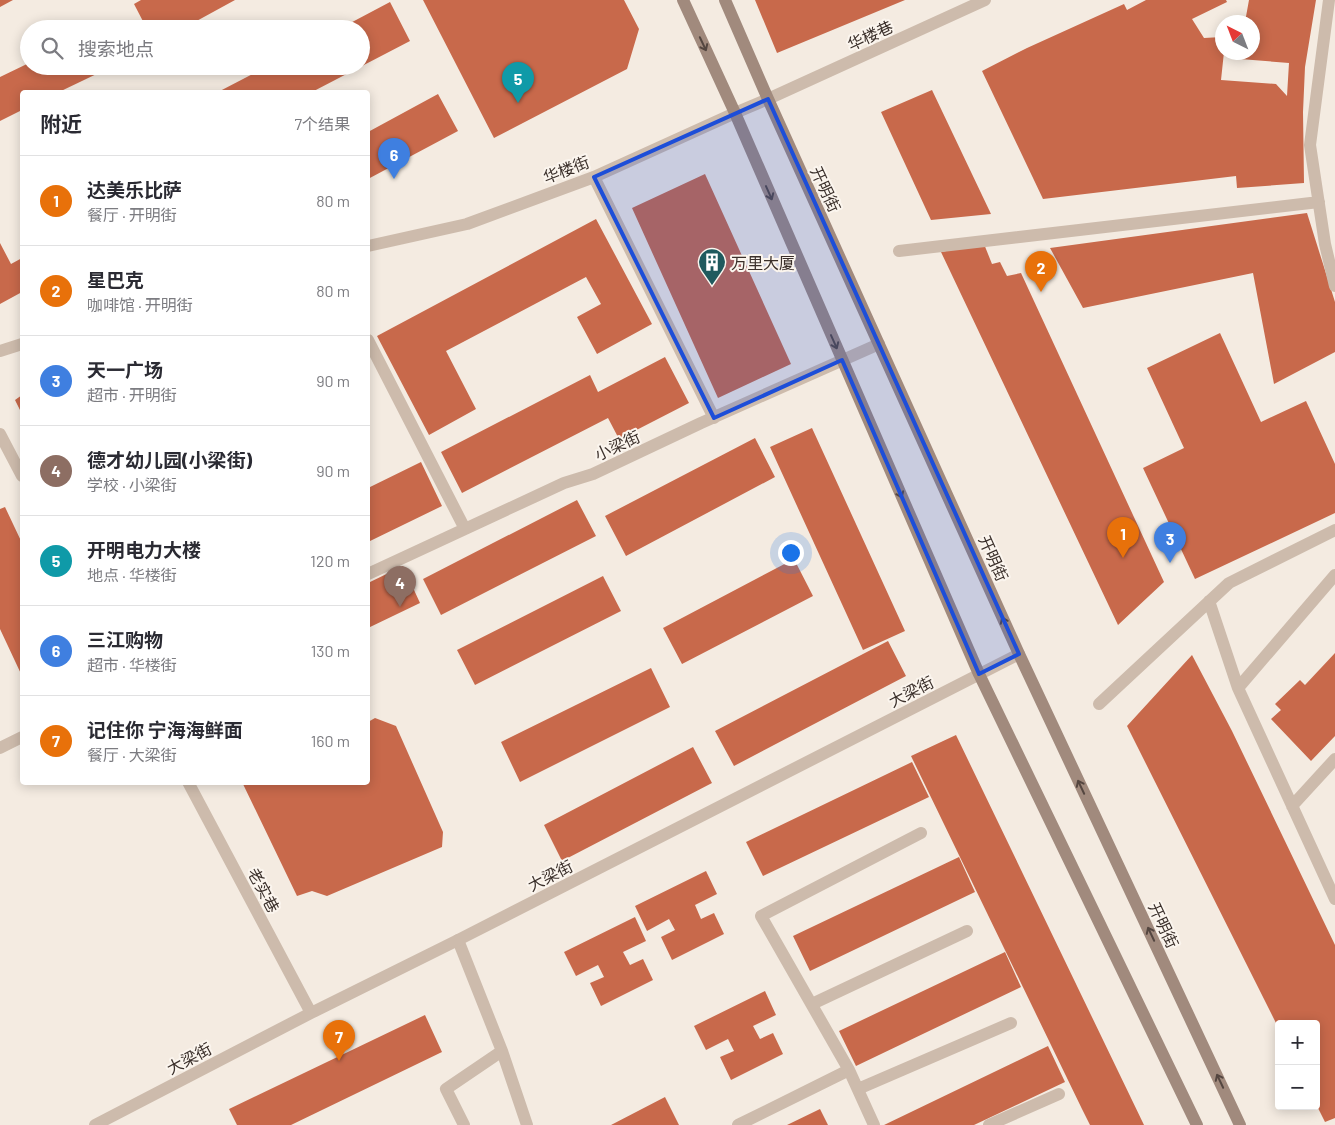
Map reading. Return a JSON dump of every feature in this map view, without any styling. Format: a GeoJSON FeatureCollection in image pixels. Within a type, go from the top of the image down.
{"type":"FeatureCollection","features":[{"type":"Feature","properties":{"kind":"street"},"geometry":{"type":"LineString","coordinates":[[683,0],[979,674],[1197,1125]]}},
{"type":"Feature","properties":{"kind":"street","name":"开明街"},"geometry":{"type":"LineString","coordinates":[[725,0],[1019,654],[1240,1125]]}},
{"type":"Feature","properties":{"kind":"street","name":"华楼巷"},"geometry":{"type":"LineString","coordinates":[[768,99],[985,0]]}},
{"type":"Feature","properties":{"kind":"street"},"geometry":{"type":"LineString","coordinates":[[1329,0],[1310,145],[1325,244],[1335,286]]}},
{"type":"Feature","properties":{"kind":"street","name":"华楼街"},"geometry":{"type":"LineString","coordinates":[[370,246],[467,224],[594,177],[768,99]]}},
{"type":"Feature","properties":{"kind":"street"},"geometry":{"type":"LineString","coordinates":[[594,177],[714,418]]}},
{"type":"Feature","properties":{"kind":"street"},"geometry":{"type":"LineString","coordinates":[[899,251],[1319,202]]}},
{"type":"Feature","properties":{"kind":"street"},"geometry":{"type":"LineString","coordinates":[[370,344],[465,529]]}},
{"type":"Feature","properties":{"kind":"street","name":"小梁街"},"geometry":{"type":"LineString","coordinates":[[370,573],[564,483],[593,474],[879,344]]}},
{"type":"Feature","properties":{"kind":"street"},"geometry":{"type":"LineString","coordinates":[[0,351],[20,345]]}},
{"type":"Feature","properties":{"kind":"street"},"geometry":{"type":"LineString","coordinates":[[0,434],[20,472]]}},
{"type":"Feature","properties":{"kind":"street"},"geometry":{"type":"LineString","coordinates":[[1099,704],[1229,583],[1335,530]]}},
{"type":"Feature","properties":{"kind":"street"},"geometry":{"type":"LineString","coordinates":[[1238,688],[1335,575]]}},
{"type":"Feature","properties":{"kind":"street"},"geometry":{"type":"LineString","coordinates":[[1209,601],[1238,688],[1334,896]]}},
{"type":"Feature","properties":{"kind":"street","name":"大梁街"},"geometry":{"type":"LineString","coordinates":[[96,1125],[311,1012],[458,940],[1019,654]]}},
{"type":"Feature","properties":{"kind":"street"},"geometry":{"type":"LineString","coordinates":[[0,748],[20,738]]}},
{"type":"Feature","properties":{"kind":"street"},"geometry":{"type":"LineString","coordinates":[[1292,806],[1335,759]]}},
{"type":"Feature","properties":{"kind":"street","name":"老实巷"},"geometry":{"type":"LineString","coordinates":[[190,785],[311,1012]]}},
{"type":"Feature","properties":{"kind":"street"},"geometry":{"type":"LineString","coordinates":[[874,1125],[850,1070],[761,916],[921,833]]}},
{"type":"Feature","properties":{"kind":"street"},"geometry":{"type":"LineString","coordinates":[[812,1004],[968,931]]}},
{"type":"Feature","properties":{"kind":"street"},"geometry":{"type":"LineString","coordinates":[[458,940],[502,1051],[527,1125]]}},
{"type":"Feature","properties":{"kind":"street"},"geometry":{"type":"LineString","coordinates":[[858,1089],[1011,1023]]}},
{"type":"Feature","properties":{"kind":"street"},"geometry":{"type":"LineString","coordinates":[[464,1125],[446,1089],[502,1051]]}},
{"type":"Feature","properties":{"kind":"street"},"geometry":{"type":"LineString","coordinates":[[738,1125],[850,1070]]}},
{"type":"Feature","properties":{"kind":"street"},"geometry":{"type":"LineString","coordinates":[[989,1125],[1059,1094]]}},
{"type":"Feature","properties":{"kind":"highlighted area"},"geometry":{"type":"Polygon","coordinates":[[[768,99],[1019,654],[979,674],[842,360],[714,418],[594,177],[768,99]]]}},
{"type":"Feature","properties":{"kind":"building"},"geometry":{"type":"Polygon","coordinates":[[[0,0],[13,0],[0,7],[0,0]]]}},
{"type":"Feature","properties":{"kind":"building"},"geometry":{"type":"Polygon","coordinates":[[[141,0],[235,0],[198,20],[142,20],[134,4],[141,0]]]}},
{"type":"Feature","properties":{"kind":"building"},"geometry":{"type":"Polygon","coordinates":[[[423,0],[624,0],[639,29],[627,69],[494,138],[423,0]]]}},
{"type":"Feature","properties":{"kind":"building"},"geometry":{"type":"Polygon","coordinates":[[[755,0],[905,0],[777,53],[755,0]]]}},
{"type":"Feature","properties":{"kind":"building"},"geometry":{"type":"Polygon","coordinates":[[[1146,0],[1226,0],[1227,2],[1192,19],[1204,38],[1215,37],[1215,60],[1223,60],[1221,80],[1276,84],[1287,96],[1289,63],[1252,60],[1260,60],[1260,15],[1246,15],[1249,0],[1316,0],[1305,67],[1303,112],[1304,183],[1237,188],[1236,176],[1043,199],[982,71],[1027,48],[1124,4],[1127,10],[1146,0]]]}},
{"type":"Feature","properties":{"kind":"building"},"geometry":{"type":"Polygon","coordinates":[[[390,2],[410,41],[370,62],[370,20],[356,20],[390,2]]]}},
{"type":"Feature","properties":{"kind":"building"},"geometry":{"type":"Polygon","coordinates":[[[20,67],[20,75],[94,75],[63,90],[20,90],[20,111],[0,121],[0,77],[20,67]]]}},
{"type":"Feature","properties":{"kind":"building"},"geometry":{"type":"Polygon","coordinates":[[[251,75],[345,75],[316,90],[222,90],[251,75]]]}},
{"type":"Feature","properties":{"kind":"building"},"geometry":{"type":"Polygon","coordinates":[[[932,90],[991,214],[931,220],[881,112],[932,90]]]}},
{"type":"Feature","properties":{"kind":"building"},"geometry":{"type":"Polygon","coordinates":[[[438,94],[458,131],[370,178],[370,131],[438,94]]]}},
{"type":"Feature","properties":{"kind":"building","name":"万里大厦"},"geometry":{"type":"Polygon","coordinates":[[[705,174],[791,364],[718,398],[632,208],[705,174]]]}},
{"type":"Feature","properties":{"kind":"building"},"geometry":{"type":"Polygon","coordinates":[[[1307,213],[1335,302],[1335,352],[1274,384],[1253,273],[1083,308],[1050,248],[1307,213]]]}},
{"type":"Feature","properties":{"kind":"building"},"geometry":{"type":"Polygon","coordinates":[[[596,219],[652,324],[597,354],[577,317],[601,304],[586,277],[446,351],[476,409],[429,435],[377,336],[596,219]]]}},
{"type":"Feature","properties":{"kind":"building"},"geometry":{"type":"Polygon","coordinates":[[[0,243],[11,264],[20,259],[20,293],[0,304],[0,243]]]}},
{"type":"Feature","properties":{"kind":"building"},"geometry":{"type":"Polygon","coordinates":[[[984,244],[992,264],[1000,262],[1007,276],[1021,273],[1164,582],[1118,625],[941,252],[984,244]]]}},
{"type":"Feature","properties":{"kind":"building"},"geometry":{"type":"Polygon","coordinates":[[[1220,333],[1261,422],[1306,401],[1335,464],[1335,513],[1195,579],[1143,468],[1184,448],[1147,368],[1220,333]]]}},
{"type":"Feature","properties":{"kind":"building"},"geometry":{"type":"Polygon","coordinates":[[[665,357],[689,403],[619,439],[608,418],[462,493],[441,452],[590,375],[598,392],[665,357]]]}},
{"type":"Feature","properties":{"kind":"building"},"geometry":{"type":"Polygon","coordinates":[[[20,396],[20,410],[15,400],[20,396]]]}},
{"type":"Feature","properties":{"kind":"building"},"geometry":{"type":"Polygon","coordinates":[[[812,428],[905,631],[863,650],[770,447],[812,428]]]}},
{"type":"Feature","properties":{"kind":"building"},"geometry":{"type":"Polygon","coordinates":[[[755,438],[775,477],[626,556],[605,516],[755,438]]]}},
{"type":"Feature","properties":{"kind":"building"},"geometry":{"type":"Polygon","coordinates":[[[421,462],[442,506],[370,541],[370,487],[421,462]]]}},
{"type":"Feature","properties":{"kind":"building"},"geometry":{"type":"Polygon","coordinates":[[[577,500],[596,536],[441,615],[423,579],[577,500]]]}},
{"type":"Feature","properties":{"kind":"building"},"geometry":{"type":"Polygon","coordinates":[[[5,507],[20,539],[20,672],[0,629],[0,509],[5,507]]]}},
{"type":"Feature","properties":{"kind":"building"},"geometry":{"type":"Polygon","coordinates":[[[794,559],[813,596],[682,664],[663,628],[794,559]]]}},
{"type":"Feature","properties":{"kind":"building"},"geometry":{"type":"Polygon","coordinates":[[[403,566],[420,603],[370,627],[370,582],[403,566]]]}},
{"type":"Feature","properties":{"kind":"building"},"geometry":{"type":"Polygon","coordinates":[[[603,576],[621,611],[475,685],[457,650],[603,576]]]}},
{"type":"Feature","properties":{"kind":"building"},"geometry":{"type":"Polygon","coordinates":[[[888,641],[906,676],[734,766],[715,731],[888,641]]]}},
{"type":"Feature","properties":{"kind":"building"},"geometry":{"type":"Polygon","coordinates":[[[1335,653],[1335,736],[1311,761],[1271,719],[1281,710],[1275,704],[1300,680],[1305,685],[1335,653]]]}},
{"type":"Feature","properties":{"kind":"building"},"geometry":{"type":"Polygon","coordinates":[[[1192,655],[1232,731],[1335,945],[1335,1118],[1325,1122],[1319,1110],[1320,1020],[1275,1021],[1127,726],[1192,655]]]}},
{"type":"Feature","properties":{"kind":"building"},"geometry":{"type":"Polygon","coordinates":[[[651,668],[670,707],[520,782],[501,742],[651,668]]]}},
{"type":"Feature","properties":{"kind":"building"},"geometry":{"type":"Polygon","coordinates":[[[375,718],[396,726],[443,832],[442,847],[327,896],[312,891],[297,896],[243,785],[370,785],[370,721],[375,718]]]}},
{"type":"Feature","properties":{"kind":"building"},"geometry":{"type":"Polygon","coordinates":[[[956,735],[1144,1125],[1090,1125],[911,756],[956,735]]]}},
{"type":"Feature","properties":{"kind":"building"},"geometry":{"type":"Polygon","coordinates":[[[693,747],[712,783],[562,861],[544,825],[693,747]]]}},
{"type":"Feature","properties":{"kind":"building"},"geometry":{"type":"Polygon","coordinates":[[[912,762],[929,797],[763,876],[746,842],[912,762]]]}},
{"type":"Feature","properties":{"kind":"building"},"geometry":{"type":"Polygon","coordinates":[[[959,857],[975,892],[810,971],[793,936],[959,857]]]}},
{"type":"Feature","properties":{"kind":"building"},"geometry":{"type":"Polygon","coordinates":[[[706,871],[717,894],[695,905],[701,919],[714,913],[724,934],[672,960],[661,937],[675,930],[669,919],[647,931],[635,906],[706,871]]]}},
{"type":"Feature","properties":{"kind":"building"},"geometry":{"type":"Polygon","coordinates":[[[635,917],[646,941],[623,952],[630,965],[643,959],[653,980],[601,1006],[590,983],[604,977],[598,965],[576,976],[564,952],[635,917]]]}},
{"type":"Feature","properties":{"kind":"building"},"geometry":{"type":"Polygon","coordinates":[[[1005,952],[1021,987],[856,1066],[839,1031],[1005,952]]]}},
{"type":"Feature","properties":{"kind":"building"},"geometry":{"type":"Polygon","coordinates":[[[765,991],[776,1015],[753,1026],[760,1039],[773,1033],[783,1054],[731,1080],[720,1057],[734,1051],[728,1039],[706,1050],[694,1026],[765,991]]]}},
{"type":"Feature","properties":{"kind":"building"},"geometry":{"type":"Polygon","coordinates":[[[425,1015],[442,1052],[291,1125],[237,1125],[229,1109],[425,1015]]]}},
{"type":"Feature","properties":{"kind":"building"},"geometry":{"type":"Polygon","coordinates":[[[1048,1046],[1065,1082],[974,1125],[884,1125],[1048,1046]]]}},
{"type":"Feature","properties":{"kind":"building"},"geometry":{"type":"Polygon","coordinates":[[[665,1097],[679,1125],[611,1125],[665,1097]]]}},
{"type":"Feature","properties":{"kind":"building"},"geometry":{"type":"Polygon","coordinates":[[[820,1109],[828,1125],[787,1125],[820,1109]]]}},
{"type":"Feature","properties":{"kind":"place","name":"开明电力大楼"},"geometry":{"type":"Point","coordinates":[518,103]}},
{"type":"Feature","properties":{"kind":"place","name":"三江购物"},"geometry":{"type":"Point","coordinates":[394,179]}},
{"type":"Feature","properties":{"kind":"place","name":"万里大厦"},"geometry":{"type":"Point","coordinates":[712,286]}},
{"type":"Feature","properties":{"kind":"place","name":"星巴克"},"geometry":{"type":"Point","coordinates":[1041,292]}},
{"type":"Feature","properties":{"kind":"place","name":"达美乐比萨"},"geometry":{"type":"Point","coordinates":[1123,558]}},
{"type":"Feature","properties":{"kind":"place","name":"天一广场"},"geometry":{"type":"Point","coordinates":[1170,563]}},
{"type":"Feature","properties":{"kind":"place","name":"德才幼儿园(小梁街)"},"geometry":{"type":"Point","coordinates":[400,607]}},
{"type":"Feature","properties":{"kind":"place","name":"记住你 宁海海鲜面"},"geometry":{"type":"Point","coordinates":[339,1061]}}]}
